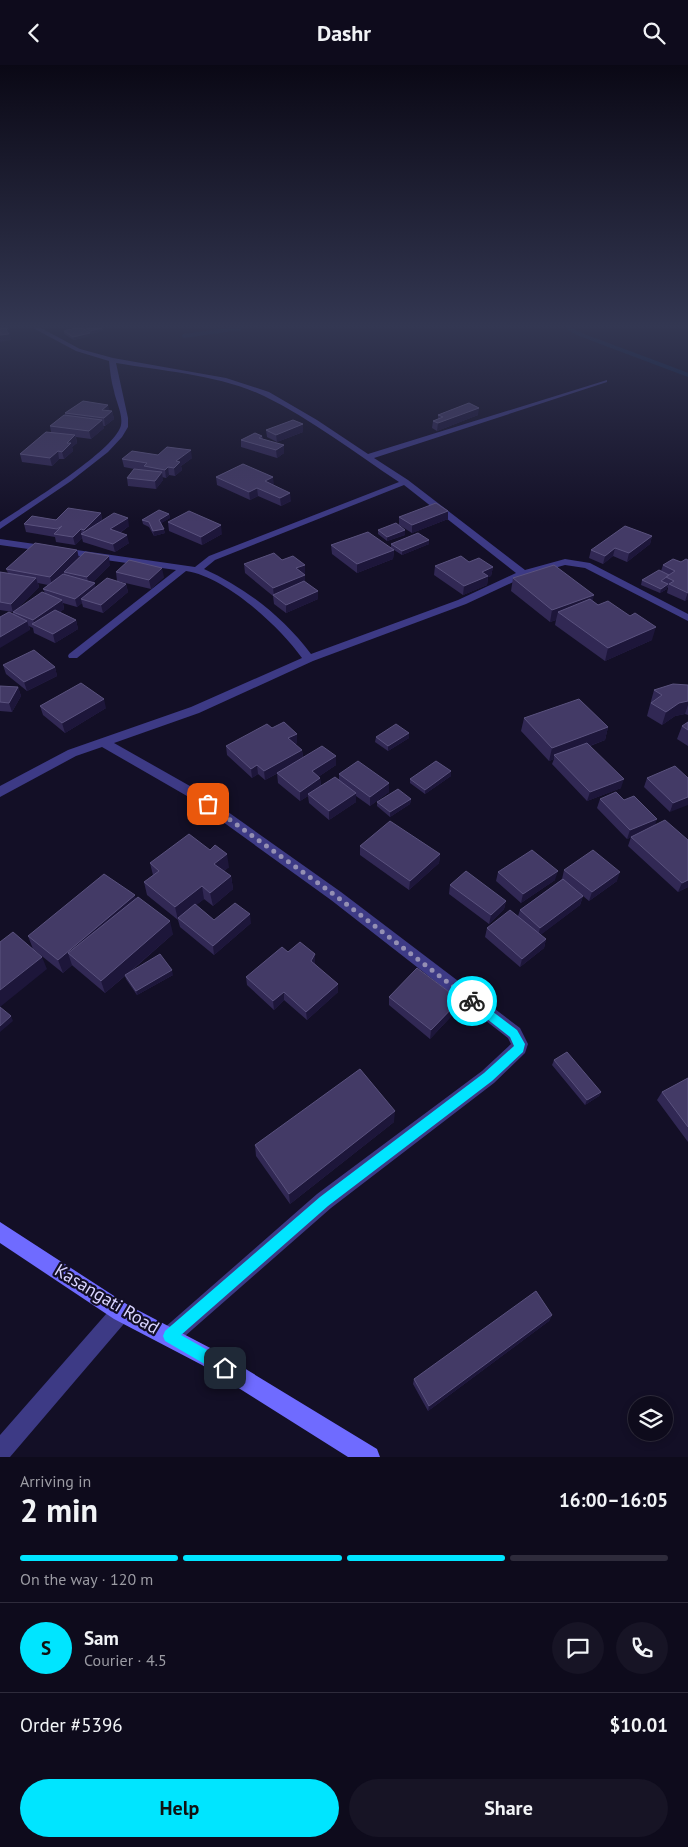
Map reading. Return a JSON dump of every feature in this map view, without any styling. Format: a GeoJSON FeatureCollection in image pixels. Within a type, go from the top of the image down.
{"type":"FeatureCollection","features":[{"type":"Feature","properties":{"kind":"street"},"geometry":{"type":"LineString","coordinates":[[0,526],[86,467],[118,438],[124,429],[124,410],[117,393]]}},
{"type":"Feature","properties":{"kind":"street"},"geometry":{"type":"LineString","coordinates":[[263,393],[314,421],[441,507],[523,574]]}},
{"type":"Feature","properties":{"kind":"street"},"geometry":{"type":"LineString","coordinates":[[368,457],[568,393]]}},
{"type":"Feature","properties":{"kind":"street"},"geometry":{"type":"LineString","coordinates":[[197,570],[212,558],[405,482]]}},
{"type":"Feature","properties":{"kind":"street"},"geometry":{"type":"LineString","coordinates":[[0,542],[197,570],[214,577],[284,628],[299,643],[310,659]]}},
{"type":"Feature","properties":{"kind":"street"},"geometry":{"type":"LineString","coordinates":[[0,792],[72,753],[195,710],[310,659],[462,602],[523,574],[565,561],[587,565],[688,618]]}},
{"type":"Feature","properties":{"kind":"street"},"geometry":{"type":"LineString","coordinates":[[73,656],[184,568]]}},
{"type":"Feature","properties":{"kind":"street"},"geometry":{"type":"LineString","coordinates":[[103,742],[192,793],[336,896],[514,1033],[520,1044],[519,1049],[488,1077],[324,1201],[170,1336]]}},
{"type":"Feature","properties":{"kind":"street","name":"Kasangati Road"},"geometry":{"type":"LineString","coordinates":[[0,1232],[121,1312],[170,1336],[368,1457]]}},
{"type":"Feature","properties":{"kind":"street"},"geometry":{"type":"LineString","coordinates":[[0,1452],[121,1312]]}},
{"type":"Feature","properties":{"kind":"building"},"geometry":{"type":"Polygon","coordinates":[[[83,401],[108,405],[102,410],[112,411],[104,418],[65,413],[83,401]]]}},
{"type":"Feature","properties":{"kind":"building"},"geometry":{"type":"Polygon","coordinates":[[[469,403],[479,408],[438,423],[433,421],[443,417],[438,415],[469,403]]]}},
{"type":"Feature","properties":{"kind":"building"},"geometry":{"type":"Polygon","coordinates":[[[64,415],[102,420],[89,431],[50,426],[64,415]]]}},
{"type":"Feature","properties":{"kind":"building"},"geometry":{"type":"Polygon","coordinates":[[[293,420],[303,424],[276,435],[266,430],[293,420]]]}},
{"type":"Feature","properties":{"kind":"building"},"geometry":{"type":"Polygon","coordinates":[[[46,432],[75,435],[67,443],[71,443],[62,452],[58,451],[50,458],[20,454],[46,432]]]}},
{"type":"Feature","properties":{"kind":"building"},"geometry":{"type":"Polygon","coordinates":[[[255,433],[262,436],[259,438],[284,445],[276,450],[241,440],[255,433]]]}},
{"type":"Feature","properties":{"kind":"building"},"geometry":{"type":"Polygon","coordinates":[[[167,447],[191,450],[176,461],[180,462],[174,468],[168,467],[165,470],[144,466],[147,463],[122,459],[132,451],[158,455],[167,447]]]}},
{"type":"Feature","properties":{"kind":"building"},"geometry":{"type":"Polygon","coordinates":[[[243,464],[273,477],[265,481],[290,493],[280,498],[257,488],[249,492],[216,477],[243,464]]]}},
{"type":"Feature","properties":{"kind":"building"},"geometry":{"type":"Polygon","coordinates":[[[134,469],[162,472],[155,481],[127,478],[134,469]]]}},
{"type":"Feature","properties":{"kind":"building"},"geometry":{"type":"Polygon","coordinates":[[[436,503],[448,511],[412,525],[399,517],[436,503]]]}},
{"type":"Feature","properties":{"kind":"building"},"geometry":{"type":"Polygon","coordinates":[[[68,508],[101,513],[84,530],[81,529],[73,537],[54,534],[62,526],[57,529],[24,524],[32,516],[56,520],[68,508]]]}},
{"type":"Feature","properties":{"kind":"building"},"geometry":{"type":"Polygon","coordinates":[[[159,510],[169,514],[159,520],[164,529],[153,531],[149,522],[142,520],[159,510]]]}},
{"type":"Feature","properties":{"kind":"building"},"geometry":{"type":"Polygon","coordinates":[[[189,511],[221,525],[201,537],[168,522],[189,511]]]}},
{"type":"Feature","properties":{"kind":"building"},"geometry":{"type":"Polygon","coordinates":[[[114,513],[128,518],[110,529],[127,535],[113,544],[81,534],[114,513]]]}},
{"type":"Feature","properties":{"kind":"building"},"geometry":{"type":"Polygon","coordinates":[[[396,523],[405,530],[387,537],[378,530],[396,523]]]}},
{"type":"Feature","properties":{"kind":"building"},"geometry":{"type":"Polygon","coordinates":[[[625,526],[652,536],[629,553],[615,548],[605,556],[591,550],[625,526]]]}},
{"type":"Feature","properties":{"kind":"building"},"geometry":{"type":"Polygon","coordinates":[[[368,532],[394,550],[357,564],[331,545],[368,532]]]}},
{"type":"Feature","properties":{"kind":"building"},"geometry":{"type":"Polygon","coordinates":[[[418,533],[429,540],[402,551],[391,544],[418,533]]]}},
{"type":"Feature","properties":{"kind":"building"},"geometry":{"type":"Polygon","coordinates":[[[35,543],[77,550],[50,577],[6,569],[35,543]]]}},
{"type":"Feature","properties":{"kind":"building"},"geometry":{"type":"Polygon","coordinates":[[[85,552],[109,556],[87,577],[64,572],[85,552]]]}},
{"type":"Feature","properties":{"kind":"building"},"geometry":{"type":"Polygon","coordinates":[[[274,553],[282,560],[293,556],[305,565],[296,568],[305,575],[273,588],[244,564],[274,553]]]}},
{"type":"Feature","properties":{"kind":"building"},"geometry":{"type":"Polygon","coordinates":[[[461,556],[469,562],[479,558],[493,567],[482,572],[488,576],[464,586],[435,566],[461,556]]]}},
{"type":"Feature","properties":{"kind":"building"},"geometry":{"type":"Polygon","coordinates":[[[673,559],[681,562],[686,559],[688,560],[688,593],[669,584],[674,581],[666,577],[675,571],[663,565],[673,559]]]}},
{"type":"Feature","properties":{"kind":"building"},"geometry":{"type":"Polygon","coordinates":[[[129,560],[162,568],[149,580],[116,572],[129,560]]]}},
{"type":"Feature","properties":{"kind":"building"},"geometry":{"type":"Polygon","coordinates":[[[554,565],[594,595],[552,610],[513,578],[554,565]]]}},
{"type":"Feature","properties":{"kind":"building"},"geometry":{"type":"Polygon","coordinates":[[[659,570],[669,575],[661,581],[668,584],[661,589],[642,580],[659,570]]]}},
{"type":"Feature","properties":{"kind":"building"},"geometry":{"type":"Polygon","coordinates":[[[0,572],[36,578],[11,604],[0,602],[0,572]]]}},
{"type":"Feature","properties":{"kind":"building"},"geometry":{"type":"Polygon","coordinates":[[[63,574],[95,583],[75,599],[43,589],[63,574]]]}},
{"type":"Feature","properties":{"kind":"building"},"geometry":{"type":"Polygon","coordinates":[[[107,578],[126,584],[101,605],[81,599],[107,578]]]}},
{"type":"Feature","properties":{"kind":"building"},"geometry":{"type":"Polygon","coordinates":[[[304,581],[318,591],[286,605],[273,595],[304,581]]]}},
{"type":"Feature","properties":{"kind":"building"},"geometry":{"type":"Polygon","coordinates":[[[42,592],[62,600],[33,620],[13,612],[42,592]]]}},
{"type":"Feature","properties":{"kind":"building"},"geometry":{"type":"Polygon","coordinates":[[[590,599],[598,605],[608,601],[630,616],[635,613],[656,627],[608,648],[558,612],[590,599]]]}},
{"type":"Feature","properties":{"kind":"building"},"geometry":{"type":"Polygon","coordinates":[[[55,610],[76,620],[53,634],[32,624],[55,610]]]}},
{"type":"Feature","properties":{"kind":"building"},"geometry":{"type":"Polygon","coordinates":[[[9,612],[27,621],[0,637],[0,617],[9,612]]]}},
{"type":"Feature","properties":{"kind":"building"},"geometry":{"type":"Polygon","coordinates":[[[34,650],[55,667],[24,682],[3,665],[34,650]]]}},
{"type":"Feature","properties":{"kind":"building"},"geometry":{"type":"Polygon","coordinates":[[[81,683],[104,699],[62,723],[40,706],[81,683]]]}},
{"type":"Feature","properties":{"kind":"building"},"geometry":{"type":"Polygon","coordinates":[[[673,684],[688,685],[688,701],[679,703],[666,712],[651,703],[662,695],[654,690],[673,684]]]}},
{"type":"Feature","properties":{"kind":"building"},"geometry":{"type":"Polygon","coordinates":[[[0,686],[18,687],[9,703],[0,702],[0,686]]]}},
{"type":"Feature","properties":{"kind":"building"},"geometry":{"type":"Polygon","coordinates":[[[579,699],[608,727],[552,748],[524,718],[579,699]]]}},
{"type":"Feature","properties":{"kind":"building"},"geometry":{"type":"Polygon","coordinates":[[[284,722],[297,734],[288,738],[302,750],[264,771],[257,765],[251,769],[226,746],[267,724],[272,728],[284,722]]]}},
{"type":"Feature","properties":{"kind":"building"},"geometry":{"type":"Polygon","coordinates":[[[688,722],[688,730],[682,726],[688,722]]]}},
{"type":"Feature","properties":{"kind":"building"},"geometry":{"type":"Polygon","coordinates":[[[396,724],[409,733],[388,746],[376,737],[396,724]]]}},
{"type":"Feature","properties":{"kind":"building"},"geometry":{"type":"Polygon","coordinates":[[[587,743],[624,779],[590,792],[554,755],[587,743]]]}},
{"type":"Feature","properties":{"kind":"building"},"geometry":{"type":"Polygon","coordinates":[[[322,746],[336,756],[312,771],[320,778],[300,792],[277,773],[322,746]]]}},
{"type":"Feature","properties":{"kind":"building"},"geometry":{"type":"Polygon","coordinates":[[[358,761],[389,783],[370,797],[339,774],[358,761]]]}},
{"type":"Feature","properties":{"kind":"building"},"geometry":{"type":"Polygon","coordinates":[[[436,761],[451,771],[425,790],[410,779],[436,761]]]}},
{"type":"Feature","properties":{"kind":"building"},"geometry":{"type":"Polygon","coordinates":[[[675,766],[688,778],[688,797],[673,803],[647,778],[675,766]]]}},
{"type":"Feature","properties":{"kind":"building"},"geometry":{"type":"Polygon","coordinates":[[[335,777],[356,793],[329,811],[308,794],[335,777]]]}},
{"type":"Feature","properties":{"kind":"building"},"geometry":{"type":"Polygon","coordinates":[[[398,789],[411,799],[390,812],[377,802],[398,789]]]}},
{"type":"Feature","properties":{"kind":"building"},"geometry":{"type":"Polygon","coordinates":[[[616,792],[624,800],[634,796],[657,819],[630,830],[600,799],[616,792]]]}},
{"type":"Feature","properties":{"kind":"building"},"geometry":{"type":"Polygon","coordinates":[[[665,820],[688,840],[688,880],[682,883],[631,837],[665,820]]]}},
{"type":"Feature","properties":{"kind":"building"},"geometry":{"type":"Polygon","coordinates":[[[390,821],[440,854],[410,881],[360,846],[390,821]]]}},
{"type":"Feature","properties":{"kind":"building"},"geometry":{"type":"Polygon","coordinates":[[[189,834],[210,850],[215,845],[227,854],[214,864],[231,876],[210,893],[202,886],[175,907],[144,882],[159,871],[150,863],[189,834]]]}},
{"type":"Feature","properties":{"kind":"building"},"geometry":{"type":"Polygon","coordinates":[[[532,850],[558,871],[523,894],[498,872],[532,850]]]}},
{"type":"Feature","properties":{"kind":"building"},"geometry":{"type":"Polygon","coordinates":[[[593,850],[620,872],[592,892],[564,870],[593,850]]]}},
{"type":"Feature","properties":{"kind":"building"},"geometry":{"type":"Polygon","coordinates":[[[466,871],[506,901],[491,915],[450,885],[466,871]]]}},
{"type":"Feature","properties":{"kind":"building"},"geometry":{"type":"Polygon","coordinates":[[[104,874],[135,895],[58,960],[28,936],[104,874]]]}},
{"type":"Feature","properties":{"kind":"building"},"geometry":{"type":"Polygon","coordinates":[[[563,879],[583,896],[540,928],[520,910],[563,879]]]}},
{"type":"Feature","properties":{"kind":"building"},"geometry":{"type":"Polygon","coordinates":[[[138,897],[170,921],[101,981],[68,953],[138,897]]]}},
{"type":"Feature","properties":{"kind":"building"},"geometry":{"type":"Polygon","coordinates":[[[235,903],[250,914],[213,946],[178,918],[195,904],[214,920],[235,903]]]}},
{"type":"Feature","properties":{"kind":"building"},"geometry":{"type":"Polygon","coordinates":[[[510,910],[546,939],[522,959],[487,928],[510,910]]]}},
{"type":"Feature","properties":{"kind":"building"},"geometry":{"type":"Polygon","coordinates":[[[13,932],[42,957],[0,990],[0,942],[13,932]]]}},
{"type":"Feature","properties":{"kind":"building"},"geometry":{"type":"Polygon","coordinates":[[[300,942],[315,954],[311,961],[338,984],[306,1012],[284,992],[273,1001],[246,977],[282,947],[288,952],[300,942]]]}},
{"type":"Feature","properties":{"kind":"building"},"geometry":{"type":"Polygon","coordinates":[[[160,954],[172,970],[136,991],[125,975],[160,954]]]}},
{"type":"Feature","properties":{"kind":"building"},"geometry":{"type":"Polygon","coordinates":[[[417,968],[460,1000],[431,1030],[389,997],[417,968]]]}},
{"type":"Feature","properties":{"kind":"building"},"geometry":{"type":"Polygon","coordinates":[[[0,1007],[11,1016],[0,1026],[0,1007]]]}},
{"type":"Feature","properties":{"kind":"building"},"geometry":{"type":"Polygon","coordinates":[[[567,1052],[601,1092],[587,1100],[554,1060],[567,1052]]]}},
{"type":"Feature","properties":{"kind":"building"},"geometry":{"type":"Polygon","coordinates":[[[360,1069],[395,1111],[289,1194],[255,1145],[360,1069]]]}},
{"type":"Feature","properties":{"kind":"building"},"geometry":{"type":"Polygon","coordinates":[[[688,1078],[688,1127],[662,1092],[688,1078]]]}},
{"type":"Feature","properties":{"kind":"building"},"geometry":{"type":"Polygon","coordinates":[[[536,1291],[552,1315],[429,1406],[414,1379],[536,1291]]]}},
{"type":"Feature","properties":{"kind":"way so far"},"geometry":{"type":"LineString","coordinates":[[208,804],[336,896],[472,1001]]}},
{"type":"Feature","properties":{"kind":"route"},"geometry":{"type":"LineString","coordinates":[[225,1368],[170,1336],[324,1201],[488,1077],[519,1049],[520,1044],[514,1033],[472,1001]]}}]}
